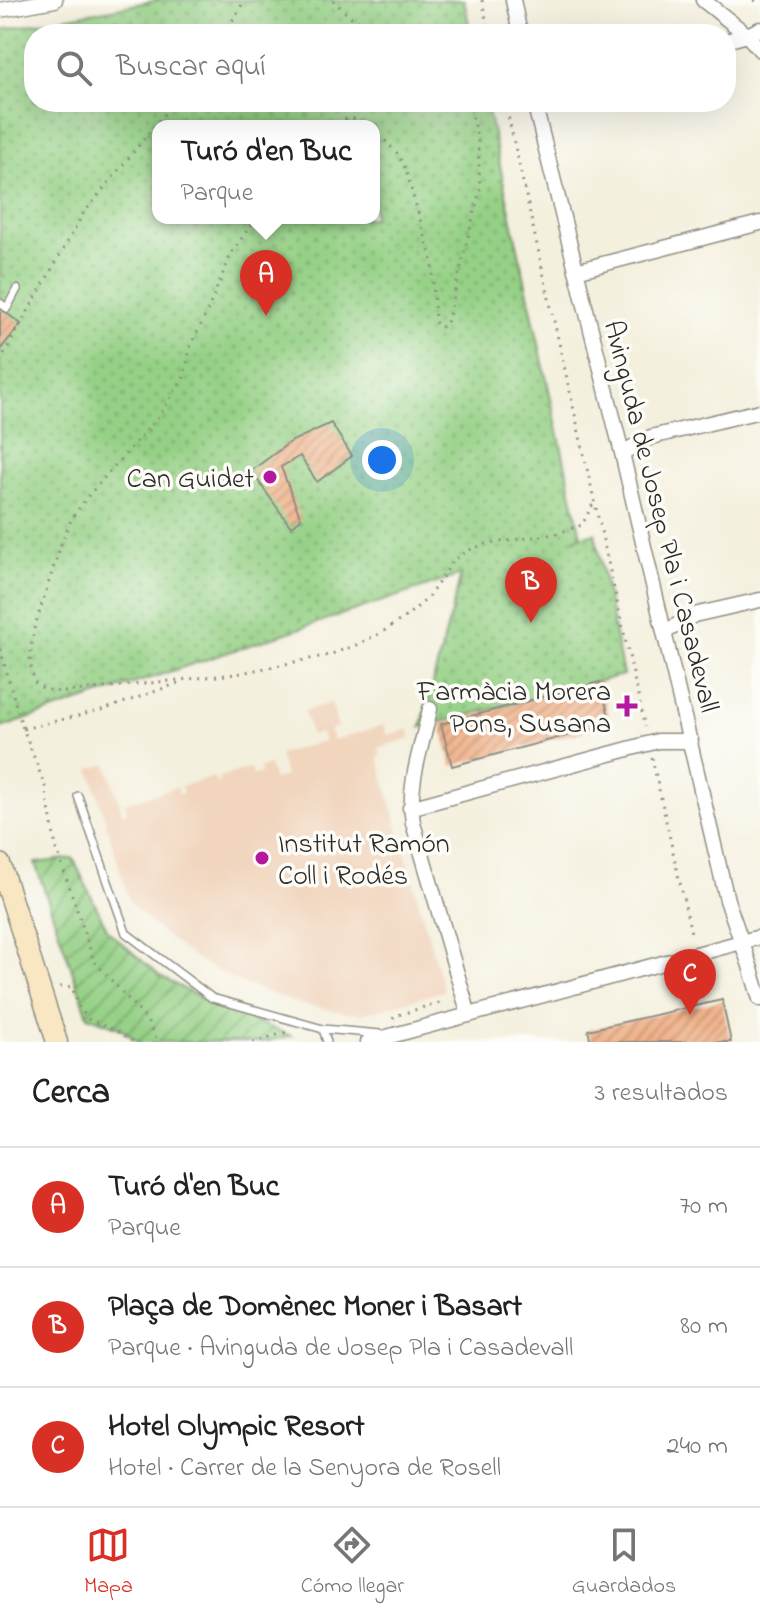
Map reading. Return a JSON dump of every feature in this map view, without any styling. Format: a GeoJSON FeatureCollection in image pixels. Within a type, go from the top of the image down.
{"type":"FeatureCollection","features":[{"type":"Feature","properties":{"kind":"main road"},"geometry":{"type":"LineString","coordinates":[[0,864],[57,1042]]}},
{"type":"Feature","properties":{"kind":"street"},"geometry":{"type":"LineString","coordinates":[[0,10],[55,0]]}},
{"type":"Feature","properties":{"kind":"street"},"geometry":{"type":"LineString","coordinates":[[513,0],[518,24]]}},
{"type":"Feature","properties":{"kind":"street"},"geometry":{"type":"LineString","coordinates":[[703,0],[753,32],[760,50]]}},
{"type":"Feature","properties":{"kind":"street","name":"Avinguda de Josep Pla i Casadevall"},"geometry":{"type":"LineString","coordinates":[[536,112],[622,453],[727,900],[760,999]]}},
{"type":"Feature","properties":{"kind":"street"},"geometry":{"type":"LineString","coordinates":[[576,271],[760,223]]}},
{"type":"Feature","properties":{"kind":"street"},"geometry":{"type":"LineString","coordinates":[[622,453],[651,437],[760,411]]}},
{"type":"Feature","properties":{"kind":"street"},"geometry":{"type":"LineString","coordinates":[[665,632],[694,615],[760,600]]}},
{"type":"Feature","properties":{"kind":"street"},"geometry":{"type":"LineString","coordinates":[[430,709],[410,808],[469,1015]]}},
{"type":"Feature","properties":{"kind":"street"},"geometry":{"type":"LineString","coordinates":[[410,808],[648,743],[691,741]]}},
{"type":"Feature","properties":{"kind":"street"},"geometry":{"type":"LineString","coordinates":[[368,1042],[392,1028],[469,1015],[760,937]]}},
{"type":"Feature","properties":{"kind":"lane"},"geometry":{"type":"LineString","coordinates":[[0,303],[7,308],[17,289]]}},
{"type":"Feature","properties":{"kind":"lane"},"geometry":{"type":"LineString","coordinates":[[78,796],[126,933],[212,998],[323,1029],[392,1028]]}},
{"type":"Feature","properties":{"kind":"lane"},"geometry":{"type":"LineString","coordinates":[[323,1029],[327,1042]]}},
{"type":"Feature","properties":{"kind":"path"},"geometry":{"type":"LineString","coordinates":[[230,24],[245,0]]}},
{"type":"Feature","properties":{"kind":"path"},"geometry":{"type":"LineString","coordinates":[[333,0],[349,16],[366,24]]}},
{"type":"Feature","properties":{"kind":"path"},"geometry":{"type":"LineString","coordinates":[[482,0],[487,24]]}},
{"type":"Feature","properties":{"kind":"path"},"geometry":{"type":"LineString","coordinates":[[754,0],[760,5]]}},
{"type":"Feature","properties":{"kind":"path"},"geometry":{"type":"LineString","coordinates":[[380,136],[397,153],[405,168],[432,260],[435,321],[437,325],[444,326],[480,189],[478,142],[472,112]]}},
{"type":"Feature","properties":{"kind":"path"},"geometry":{"type":"LineString","coordinates":[[507,112],[696,954]]}},
{"type":"Feature","properties":{"kind":"path"},"geometry":{"type":"LineString","coordinates":[[0,361],[83,214],[152,129]]}},
{"type":"Feature","properties":{"kind":"path"},"geometry":{"type":"LineString","coordinates":[[252,224],[232,252],[191,344],[184,377],[159,416],[72,518],[41,603],[30,644],[34,681],[44,690],[64,692],[236,674],[329,655],[381,633],[405,617],[427,599],[454,560],[469,550],[486,544],[555,534],[582,525],[594,502]]}},
{"type":"Feature","properties":{"kind":"path"},"geometry":{"type":"LineString","coordinates":[[0,649],[23,729],[45,786],[56,847],[94,961],[146,1019],[158,1042]]}},
{"type":"Feature","properties":{"kind":"path"},"geometry":{"type":"LineString","coordinates":[[23,729],[106,709],[191,679]]}},
{"type":"Feature","properties":{"kind":"path"},"geometry":{"type":"LineString","coordinates":[[40,986],[72,987],[79,1007],[88,1019],[134,1042]]}},
{"type":"Feature","properties":{"kind":"path"},"geometry":{"type":"LineString","coordinates":[[392,1028],[395,1016],[437,1003],[445,1005],[465,999]]}},
{"type":"Feature","properties":{"kind":"path"},"geometry":{"type":"LineString","coordinates":[[253,1042],[291,1031]]}},
{"type":"Feature","properties":{"kind":"shaded area","name":"Institut Ramón Coll i Rodés"},"geometry":{"type":"Polygon","coordinates":[[[331,703],[338,727],[330,730],[333,740],[384,725],[387,735],[409,729],[411,738],[379,748],[381,756],[378,757],[444,991],[362,1014],[299,1004],[234,980],[199,961],[164,935],[130,903],[90,769],[107,764],[123,814],[127,812],[125,803],[177,787],[179,794],[183,793],[181,786],[214,777],[217,784],[219,777],[250,768],[253,775],[261,773],[260,768],[269,765],[274,780],[285,776],[279,754],[324,741],[321,733],[311,735],[304,711],[331,703]]]}},
{"type":"Feature","properties":{"kind":"green space"},"geometry":{"type":"Polygon","coordinates":[[[159,0],[464,0],[469,24],[32,24],[159,0]]]}},
{"type":"Feature","properties":{"kind":"green space"},"geometry":{"type":"Polygon","coordinates":[[[24,25],[24,112],[488,112],[581,536],[574,539],[595,533],[623,675],[421,727],[461,575],[0,728],[0,30],[24,25]]]}},
{"type":"Feature","properties":{"kind":"green space"},"geometry":{"type":"Polygon","coordinates":[[[73,858],[108,931],[161,977],[218,1007],[292,1036],[263,1042],[138,1042],[122,1029],[88,1016],[35,863],[73,858]]]}},
{"type":"Feature","properties":{"kind":"building"},"geometry":{"type":"Polygon","coordinates":[[[0,308],[21,324],[0,350],[0,308]]]}},
{"type":"Feature","properties":{"kind":"building","name":"Can Guidet"},"geometry":{"type":"Polygon","coordinates":[[[331,423],[352,456],[317,482],[300,456],[281,467],[301,519],[291,527],[251,471],[290,442],[331,423]]]}},
{"type":"Feature","properties":{"kind":"building"},"geometry":{"type":"Polygon","coordinates":[[[600,682],[611,724],[452,766],[441,724],[600,682]]]}},
{"type":"Feature","properties":{"kind":"building"},"geometry":{"type":"Polygon","coordinates":[[[722,1000],[731,1042],[591,1042],[588,1030],[722,1000]]]}},
{"type":"Feature","properties":{"kind":"place","name":"Turó d'en Buc"},"geometry":{"type":"Point","coordinates":[266,316]}},
{"type":"Feature","properties":{"kind":"place","name":"Can Guidet"},"geometry":{"type":"Point","coordinates":[270,477]}},
{"type":"Feature","properties":{"kind":"place","name":"Plaça de Domènec Moner i Basart"},"geometry":{"type":"Point","coordinates":[531,623]}},
{"type":"Feature","properties":{"kind":"place","name":"Farmàcia Morera Pons, Susana"},"geometry":{"type":"Point","coordinates":[627,706]}},
{"type":"Feature","properties":{"kind":"place","name":"Institut Ramón Coll i Rodés"},"geometry":{"type":"Point","coordinates":[262,858]}},
{"type":"Feature","properties":{"kind":"place","name":"Hotel Olympic Resort"},"geometry":{"type":"Point","coordinates":[690,1015]}}]}
